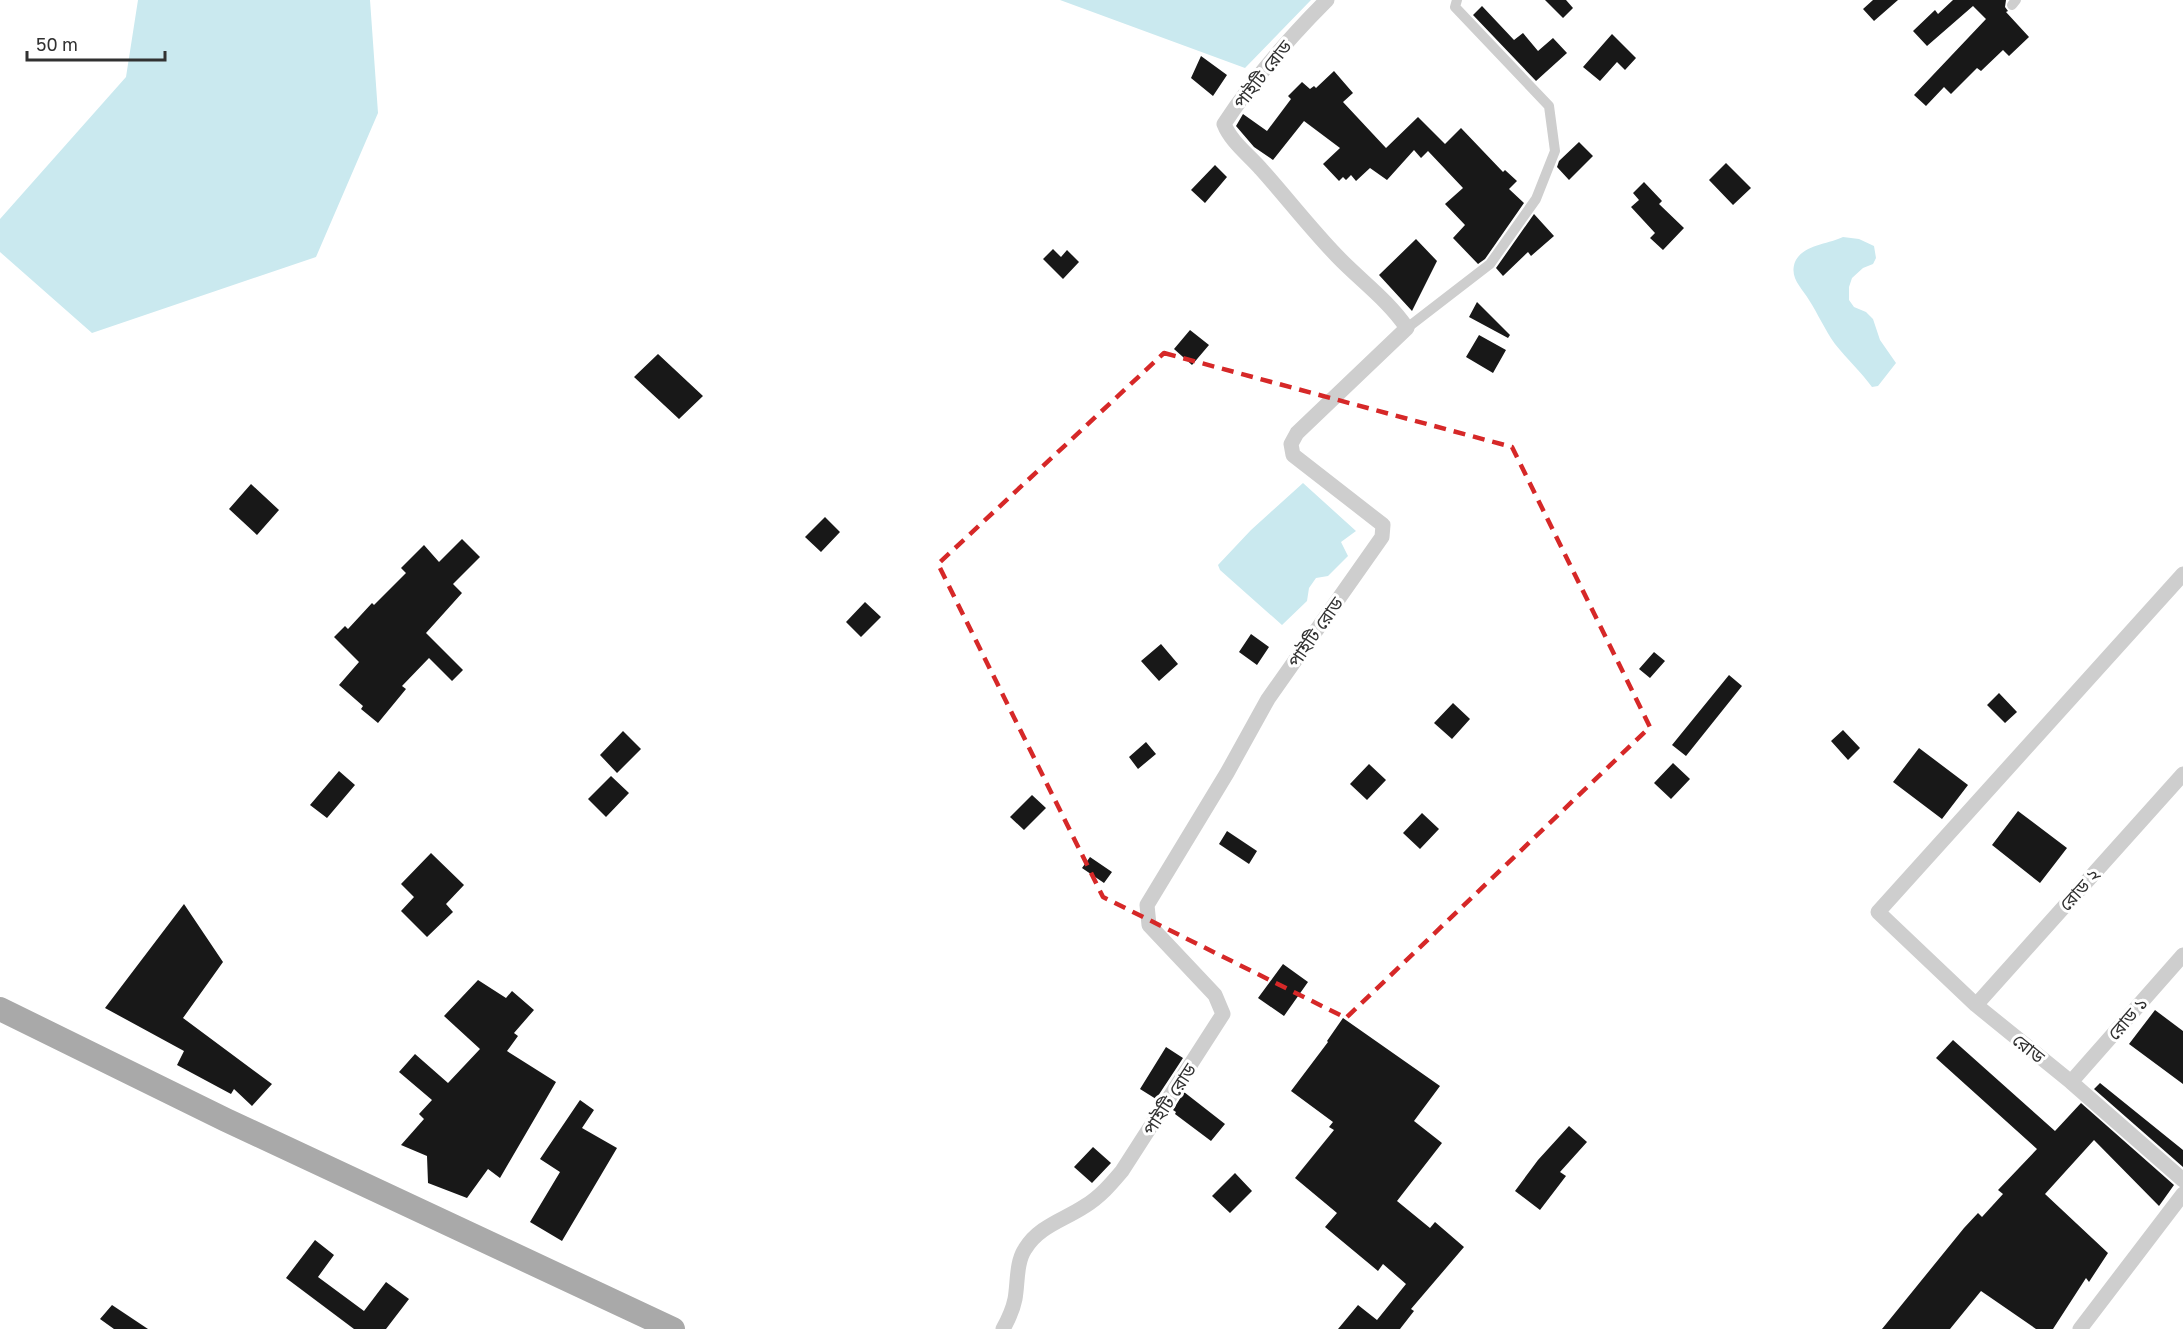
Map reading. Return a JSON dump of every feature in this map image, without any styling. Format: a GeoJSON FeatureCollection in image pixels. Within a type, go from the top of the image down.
{"type":"FeatureCollection","features":[{"type":"Feature","properties":{"kind":"main road"},"geometry":{"type":"LineString","coordinates":[[0,1009],[226,1120],[672,1329]]}},
{"type":"Feature","properties":{"kind":"street","name":"পাইটি রোড"},"geometry":{"type":"LineString","coordinates":[[1002,1329],[1015,1300],[1020,1259],[1024,1249],[1047,1226],[1084,1207],[1104,1192],[1122,1171],[1223,1014],[1215,994],[1149,925],[1147,905],[1227,773],[1268,699],[1382,537],[1383,525],[1293,455],[1291,444],[1298,433],[1407,328],[1395,311],[1316,235],[1228,133],[1224,123],[1242,96],[1289,38],[1327,0]]}},
{"type":"Feature","properties":{"kind":"street"},"geometry":{"type":"LineString","coordinates":[[1407,328],[1490,264],[1536,199],[1555,151],[1550,106],[1455,7],[1457,0]]}},
{"type":"Feature","properties":{"kind":"street","name":"রোড"},"geometry":{"type":"LineString","coordinates":[[2183,574],[1878,912],[1976,1005],[2071,1082],[2183,1180]]}},
{"type":"Feature","properties":{"kind":"street","name":"রোড ২"},"geometry":{"type":"LineString","coordinates":[[1976,1005],[2183,774]]}},
{"type":"Feature","properties":{"kind":"street","name":"রোড ১"},"geometry":{"type":"LineString","coordinates":[[2071,1082],[2183,955]]}},
{"type":"Feature","properties":{"kind":"street"},"geometry":{"type":"LineString","coordinates":[[2080,1329],[2183,1194]]}},
{"type":"Feature","properties":{"kind":"highlighted area"},"geometry":{"type":"Polygon","coordinates":[[[1164,353],[1512,447],[1650,727],[1346,1018],[1103,897],[938,564],[1164,353]]]}},
{"type":"Feature","properties":{"kind":"water"},"geometry":{"type":"Polygon","coordinates":[[[138,0],[370,0],[378,113],[316,257],[92,333],[0,252],[0,219],[126,77],[138,0]]]}},
{"type":"Feature","properties":{"kind":"water"},"geometry":{"type":"Polygon","coordinates":[[[1060,0],[1311,0],[1245,68],[1060,0]]]}},
{"type":"Feature","properties":{"kind":"water"},"geometry":{"type":"Polygon","coordinates":[[[1843,237],[1859,239],[1874,246],[1876,258],[1873,264],[1863,268],[1852,278],[1849,300],[1854,307],[1866,312],[1873,319],[1880,340],[1896,363],[1878,386],[1872,387],[1835,344],[1795,278],[1794,268],[1798,256],[1810,248],[1843,237]]]}},
{"type":"Feature","properties":{"kind":"water"},"geometry":{"type":"Polygon","coordinates":[[[1303,483],[1356,531],[1341,542],[1348,556],[1328,576],[1316,578],[1309,588],[1307,601],[1282,625],[1220,570],[1218,565],[1251,530],[1303,483]]]}},
{"type":"Feature","properties":{"kind":"building"},"geometry":{"type":"Polygon","coordinates":[[[1545,0],[1566,0],[1573,8],[1563,18],[1545,0]]]}},
{"type":"Feature","properties":{"kind":"building"},"geometry":{"type":"Polygon","coordinates":[[[1873,0],[1898,0],[1874,21],[1863,9],[1873,0]]]}},
{"type":"Feature","properties":{"kind":"building"},"geometry":{"type":"Polygon","coordinates":[[[1953,0],[2006,0],[2005,7],[2008,11],[2006,12],[2029,37],[2009,56],[2003,50],[1981,71],[1977,68],[1951,94],[1944,87],[1926,106],[1914,95],[1986,19],[1973,6],[1927,46],[1913,31],[1935,10],[1938,14],[1953,0]]]}},
{"type":"Feature","properties":{"kind":"building"},"geometry":{"type":"Polygon","coordinates":[[[1482,6],[1514,40],[1523,33],[1538,51],[1553,38],[1567,53],[1536,81],[1473,15],[1482,6]]]}},
{"type":"Feature","properties":{"kind":"building"},"geometry":{"type":"Polygon","coordinates":[[[1612,34],[1636,58],[1625,70],[1617,62],[1600,81],[1583,67],[1612,34]]]}},
{"type":"Feature","properties":{"kind":"building"},"geometry":{"type":"Polygon","coordinates":[[[1201,56],[1227,75],[1213,96],[1191,78],[1201,56]]]}},
{"type":"Feature","properties":{"kind":"building"},"geometry":{"type":"Polygon","coordinates":[[[1334,71],[1353,93],[1343,102],[1386,148],[1418,117],[1445,144],[1461,128],[1503,172],[1505,170],[1517,181],[1509,189],[1524,203],[1485,259],[1478,264],[1453,238],[1465,225],[1445,204],[1463,188],[1428,151],[1421,158],[1414,150],[1387,180],[1370,168],[1356,181],[1351,175],[1346,180],[1343,177],[1339,181],[1323,164],[1340,148],[1304,121],[1273,160],[1254,147],[1236,126],[1243,114],[1267,131],[1291,99],[1288,96],[1302,82],[1310,89],[1314,86],[1316,88],[1334,71]]]}},
{"type":"Feature","properties":{"kind":"building"},"geometry":{"type":"Polygon","coordinates":[[[1579,142],[1593,156],[1569,180],[1557,167],[1559,161],[1579,142]]]}},
{"type":"Feature","properties":{"kind":"building"},"geometry":{"type":"Polygon","coordinates":[[[1726,163],[1751,188],[1733,205],[1709,180],[1726,163]]]}},
{"type":"Feature","properties":{"kind":"building"},"geometry":{"type":"Polygon","coordinates":[[[1215,165],[1227,177],[1205,203],[1191,190],[1215,165]]]}},
{"type":"Feature","properties":{"kind":"building"},"geometry":{"type":"Polygon","coordinates":[[[1644,182],[1662,201],[1659,204],[1684,228],[1663,250],[1650,238],[1655,233],[1631,207],[1639,200],[1633,193],[1644,182]]]}},
{"type":"Feature","properties":{"kind":"building"},"geometry":{"type":"Polygon","coordinates":[[[1534,214],[1554,236],[1531,256],[1528,252],[1503,276],[1496,268],[1534,214]]]}},
{"type":"Feature","properties":{"kind":"building"},"geometry":{"type":"Polygon","coordinates":[[[1416,239],[1437,261],[1412,311],[1379,275],[1416,239]]]}},
{"type":"Feature","properties":{"kind":"building"},"geometry":{"type":"Polygon","coordinates":[[[1053,249],[1061,257],[1067,250],[1079,262],[1063,279],[1043,259],[1053,249]]]}},
{"type":"Feature","properties":{"kind":"building"},"geometry":{"type":"Polygon","coordinates":[[[1477,302],[1510,335],[1508,338],[1469,317],[1477,302]]]}},
{"type":"Feature","properties":{"kind":"building"},"geometry":{"type":"Polygon","coordinates":[[[1190,330],[1209,345],[1192,365],[1174,349],[1190,330]]]}},
{"type":"Feature","properties":{"kind":"building"},"geometry":{"type":"Polygon","coordinates":[[[1479,335],[1506,350],[1493,373],[1466,357],[1479,335]]]}},
{"type":"Feature","properties":{"kind":"building"},"geometry":{"type":"Polygon","coordinates":[[[658,354],[703,396],[679,419],[634,377],[658,354]]]}},
{"type":"Feature","properties":{"kind":"building"},"geometry":{"type":"Polygon","coordinates":[[[251,484],[279,510],[257,535],[229,509],[251,484]]]}},
{"type":"Feature","properties":{"kind":"building"},"geometry":{"type":"Polygon","coordinates":[[[825,517],[840,532],[821,552],[805,537],[825,517]]]}},
{"type":"Feature","properties":{"kind":"building"},"geometry":{"type":"Polygon","coordinates":[[[462,539],[480,557],[453,584],[462,593],[426,633],[463,670],[452,681],[429,658],[402,686],[406,689],[378,723],[361,709],[363,706],[339,685],[359,662],[334,637],[345,626],[348,629],[372,603],[374,605],[406,573],[401,568],[424,545],[439,562],[462,539]]]}},
{"type":"Feature","properties":{"kind":"building"},"geometry":{"type":"Polygon","coordinates":[[[865,602],[881,617],[861,637],[846,622],[865,602]]]}},
{"type":"Feature","properties":{"kind":"building"},"geometry":{"type":"Polygon","coordinates":[[[1251,634],[1269,647],[1257,665],[1239,652],[1251,634]]]}},
{"type":"Feature","properties":{"kind":"building"},"geometry":{"type":"Polygon","coordinates":[[[1161,644],[1178,664],[1159,681],[1141,661],[1161,644]]]}},
{"type":"Feature","properties":{"kind":"building"},"geometry":{"type":"Polygon","coordinates":[[[1654,652],[1665,661],[1650,678],[1639,669],[1654,652]]]}},
{"type":"Feature","properties":{"kind":"building"},"geometry":{"type":"Polygon","coordinates":[[[1729,675],[1742,686],[1686,756],[1672,745],[1729,675]]]}},
{"type":"Feature","properties":{"kind":"building"},"geometry":{"type":"Polygon","coordinates":[[[1999,693],[2017,712],[2005,723],[1987,705],[1999,693]]]}},
{"type":"Feature","properties":{"kind":"building"},"geometry":{"type":"Polygon","coordinates":[[[1453,703],[1470,719],[1452,739],[1434,723],[1453,703]]]}},
{"type":"Feature","properties":{"kind":"building"},"geometry":{"type":"Polygon","coordinates":[[[1843,730],[1860,748],[1848,760],[1831,741],[1843,730]]]}},
{"type":"Feature","properties":{"kind":"building"},"geometry":{"type":"Polygon","coordinates":[[[623,731],[641,749],[617,773],[600,755],[623,731]]]}},
{"type":"Feature","properties":{"kind":"building"},"geometry":{"type":"Polygon","coordinates":[[[1146,742],[1156,754],[1138,769],[1129,757],[1146,742]]]}},
{"type":"Feature","properties":{"kind":"building"},"geometry":{"type":"Polygon","coordinates":[[[1919,748],[1968,785],[1942,819],[1893,782],[1919,748]]]}},
{"type":"Feature","properties":{"kind":"building"},"geometry":{"type":"Polygon","coordinates":[[[1673,763],[1690,779],[1671,799],[1654,783],[1673,763]]]}},
{"type":"Feature","properties":{"kind":"building"},"geometry":{"type":"Polygon","coordinates":[[[1369,764],[1386,780],[1367,800],[1350,784],[1369,764]]]}},
{"type":"Feature","properties":{"kind":"building"},"geometry":{"type":"Polygon","coordinates":[[[339,771],[355,785],[327,818],[310,805],[339,771]]]}},
{"type":"Feature","properties":{"kind":"building"},"geometry":{"type":"Polygon","coordinates":[[[611,776],[629,793],[606,817],[588,799],[611,776]]]}},
{"type":"Feature","properties":{"kind":"building"},"geometry":{"type":"Polygon","coordinates":[[[1032,795],[1046,808],[1024,830],[1010,817],[1032,795]]]}},
{"type":"Feature","properties":{"kind":"building"},"geometry":{"type":"Polygon","coordinates":[[[2018,811],[2067,848],[2040,883],[1992,845],[2018,811]]]}},
{"type":"Feature","properties":{"kind":"building"},"geometry":{"type":"Polygon","coordinates":[[[1422,813],[1439,829],[1420,849],[1403,833],[1422,813]]]}},
{"type":"Feature","properties":{"kind":"building"},"geometry":{"type":"Polygon","coordinates":[[[1227,831],[1257,851],[1249,864],[1219,844],[1227,831]]]}},
{"type":"Feature","properties":{"kind":"building"},"geometry":{"type":"Polygon","coordinates":[[[431,853],[464,885],[446,904],[453,912],[427,937],[401,911],[414,897],[401,884],[431,853]]]}},
{"type":"Feature","properties":{"kind":"building"},"geometry":{"type":"Polygon","coordinates":[[[1090,857],[1112,872],[1104,883],[1082,868],[1090,857]]]}},
{"type":"Feature","properties":{"kind":"building"},"geometry":{"type":"Polygon","coordinates":[[[184,904],[223,962],[183,1018],[272,1084],[252,1106],[234,1089],[231,1094],[177,1065],[184,1051],[105,1008],[184,904]]]}},
{"type":"Feature","properties":{"kind":"building"},"geometry":{"type":"Polygon","coordinates":[[[1283,964],[1308,982],[1284,1016],[1258,998],[1283,964]]]}},
{"type":"Feature","properties":{"kind":"building"},"geometry":{"type":"Polygon","coordinates":[[[478,980],[506,998],[512,991],[534,1010],[514,1033],[518,1036],[507,1051],[556,1082],[500,1178],[488,1169],[467,1198],[428,1183],[427,1156],[401,1145],[424,1119],[419,1114],[432,1100],[399,1072],[415,1054],[448,1083],[480,1049],[444,1016],[478,980]]]}},
{"type":"Feature","properties":{"kind":"building"},"geometry":{"type":"Polygon","coordinates":[[[2155,1010],[2183,1031],[2183,1084],[2129,1044],[2155,1010]]]}},
{"type":"Feature","properties":{"kind":"building"},"geometry":{"type":"Polygon","coordinates":[[[1343,1018],[1440,1086],[1414,1121],[1442,1143],[1397,1201],[1430,1228],[1435,1222],[1464,1247],[1411,1309],[1414,1311],[1400,1329],[1338,1329],[1358,1305],[1377,1320],[1406,1284],[1383,1264],[1378,1271],[1325,1227],[1337,1213],[1295,1178],[1334,1130],[1329,1127],[1333,1122],[1291,1091],[1343,1018]]]}},
{"type":"Feature","properties":{"kind":"building"},"geometry":{"type":"Polygon","coordinates":[[[1953,1040],[2055,1131],[2081,1103],[2174,1185],[2159,1206],[2094,1140],[2045,1194],[2108,1253],[2089,1282],[2086,1278],[2053,1329],[2036,1329],[1981,1291],[1950,1329],[1882,1329],[1964,1228],[1978,1213],[1982,1217],[2003,1194],[1998,1190],[2037,1149],[1936,1058],[1953,1040]]]}},
{"type":"Feature","properties":{"kind":"building"},"geometry":{"type":"Polygon","coordinates":[[[1166,1047],[1183,1058],[1156,1099],[1140,1089],[1166,1047]]]}},
{"type":"Feature","properties":{"kind":"building"},"geometry":{"type":"Polygon","coordinates":[[[2100,1083],[2183,1150],[2183,1167],[2094,1089],[2100,1083]]]}},
{"type":"Feature","properties":{"kind":"building"},"geometry":{"type":"Polygon","coordinates":[[[1184,1092],[1225,1124],[1211,1141],[1175,1114],[1173,1110],[1184,1092]]]}},
{"type":"Feature","properties":{"kind":"building"},"geometry":{"type":"Polygon","coordinates":[[[580,1100],[594,1110],[582,1128],[617,1148],[562,1241],[530,1222],[560,1172],[540,1159],[580,1100]]]}},
{"type":"Feature","properties":{"kind":"building"},"geometry":{"type":"Polygon","coordinates":[[[1569,1126],[1587,1142],[1560,1172],[1566,1176],[1540,1210],[1515,1191],[1538,1160],[1569,1126]]]}},
{"type":"Feature","properties":{"kind":"building"},"geometry":{"type":"Polygon","coordinates":[[[1093,1147],[1111,1163],[1092,1183],[1074,1167],[1093,1147]]]}},
{"type":"Feature","properties":{"kind":"building"},"geometry":{"type":"Polygon","coordinates":[[[1235,1173],[1252,1191],[1230,1213],[1212,1196],[1235,1173]]]}},
{"type":"Feature","properties":{"kind":"building"},"geometry":{"type":"Polygon","coordinates":[[[315,1240],[334,1255],[318,1277],[364,1311],[386,1282],[409,1299],[386,1329],[354,1329],[286,1278],[315,1240]]]}},
{"type":"Feature","properties":{"kind":"building"},"geometry":{"type":"Polygon","coordinates":[[[112,1305],[148,1329],[114,1329],[100,1319],[112,1305]]]}}]}
